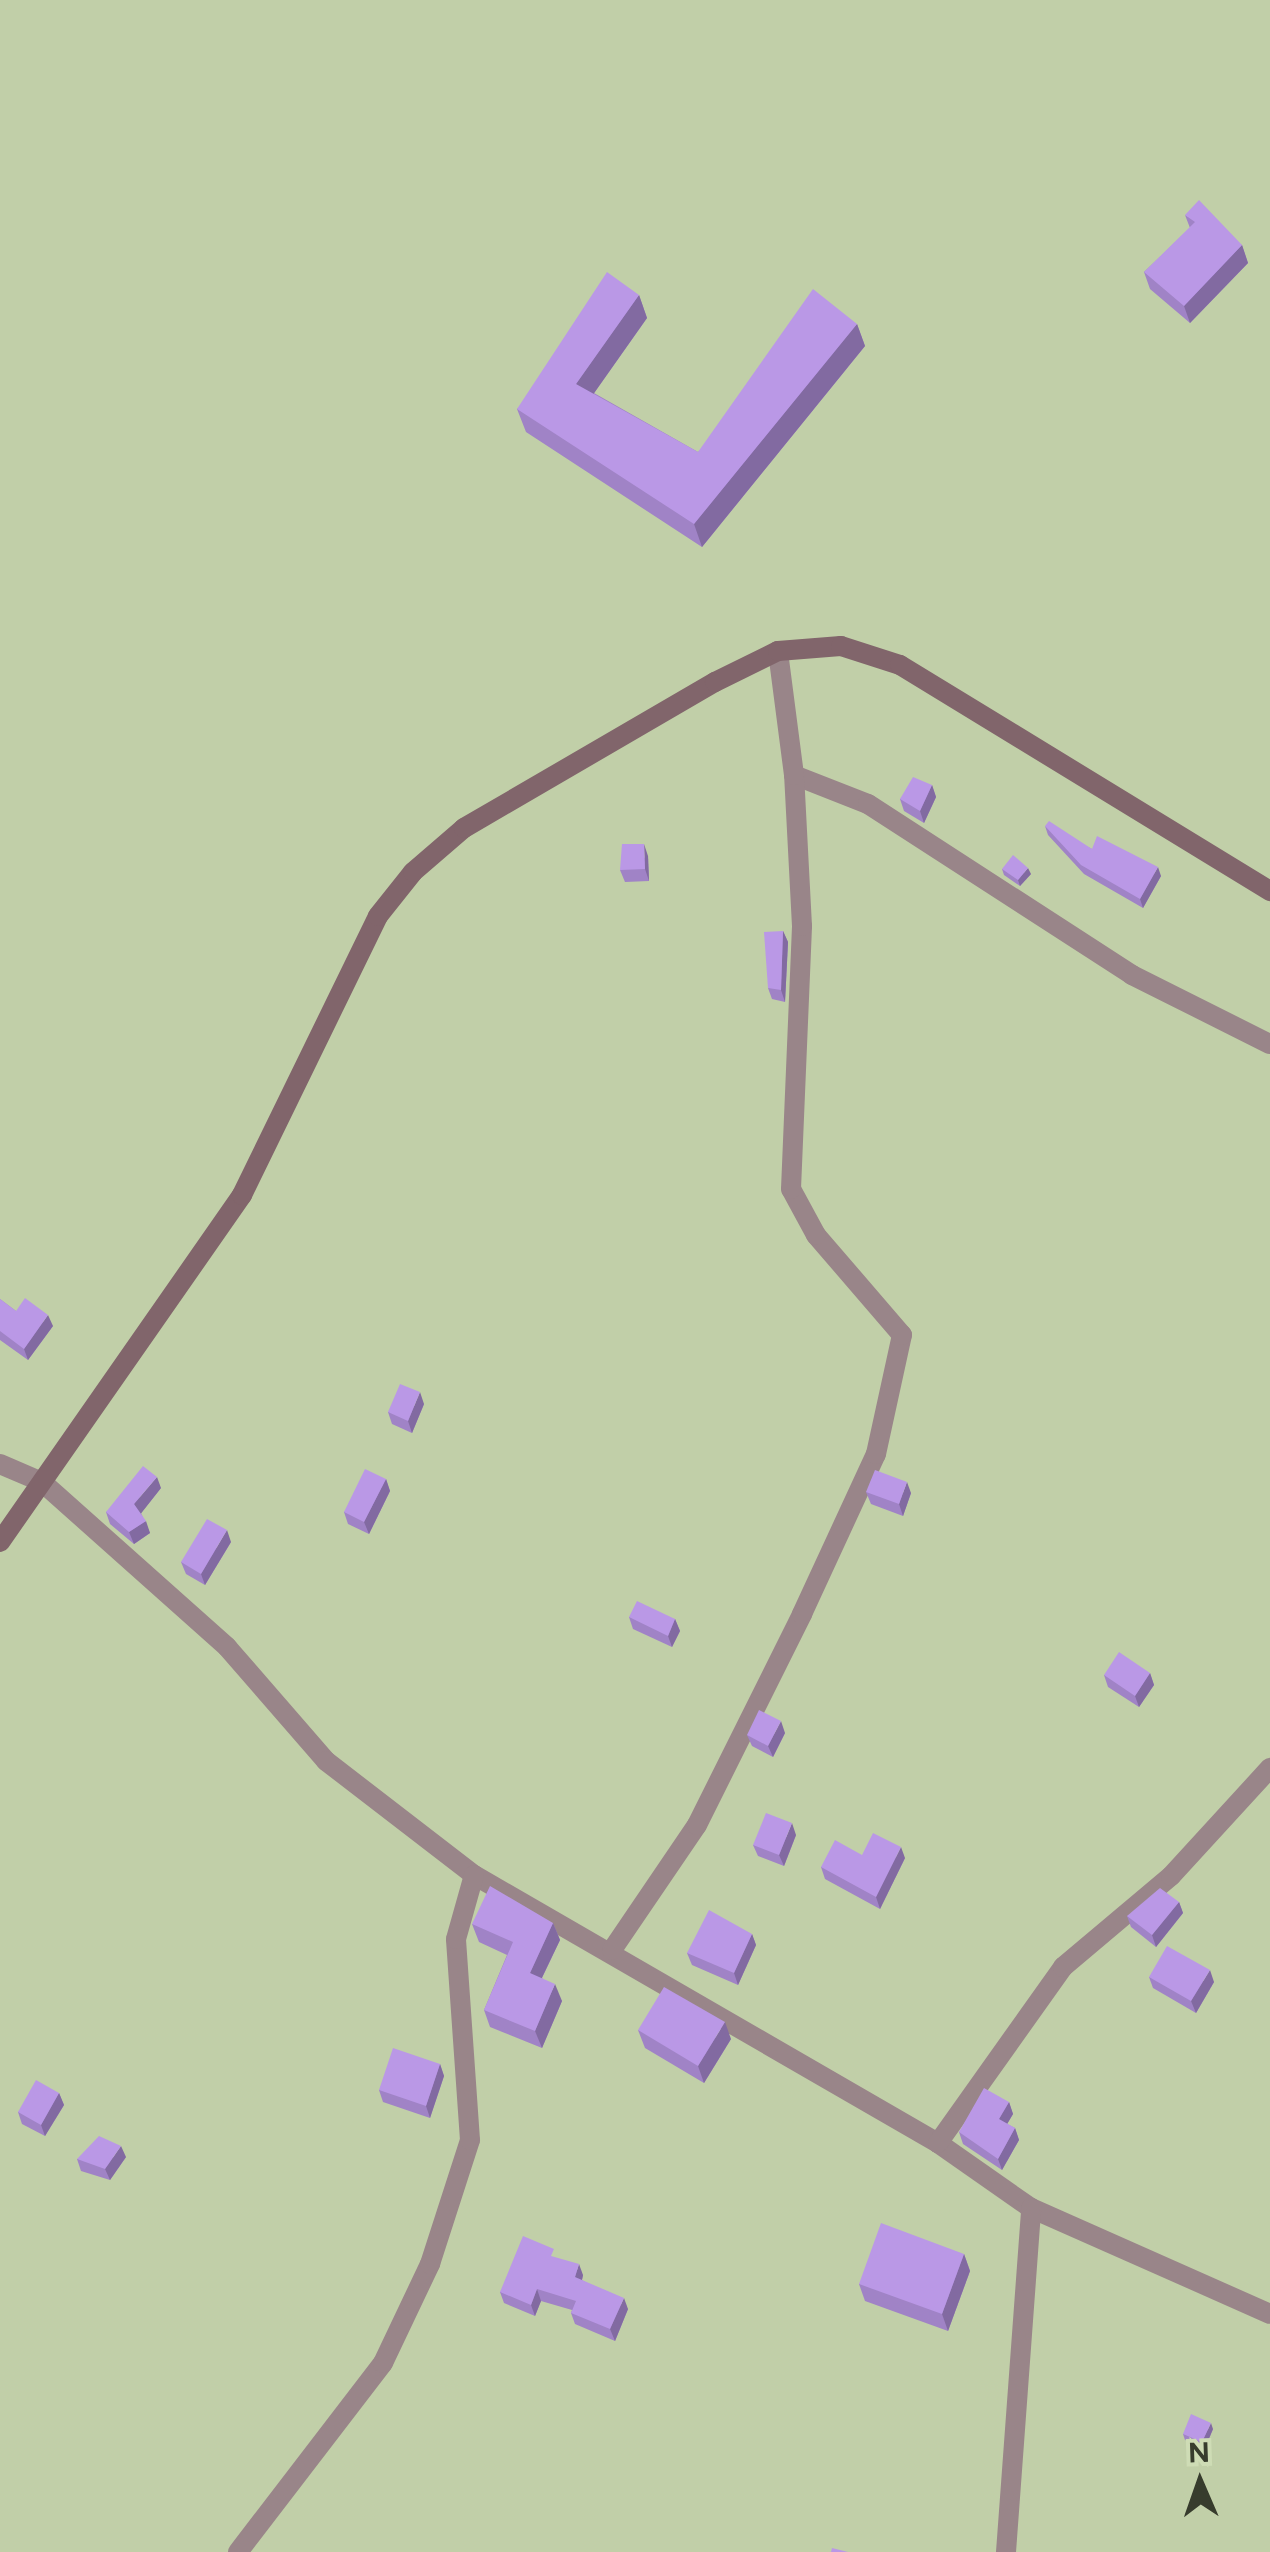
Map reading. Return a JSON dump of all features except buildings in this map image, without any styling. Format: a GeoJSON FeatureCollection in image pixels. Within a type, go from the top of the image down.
{"type":"FeatureCollection","features":[{"type":"Feature","properties":{"kind":"main road"},"geometry":{"type":"LineString","coordinates":[[0,1542],[242,1195],[378,916],[412,872],[464,828],[778,651],[841,646],[900,665],[1250,885],[1270,891]]}},
{"type":"Feature","properties":{"kind":"street"},"geometry":{"type":"LineString","coordinates":[[612,1950],[698,1824],[818,1578],[876,1454],[902,1335],[816,1235],[791,1188],[802,926],[794,775],[778,651]]}},
{"type":"Feature","properties":{"kind":"street"},"geometry":{"type":"LineString","coordinates":[[794,775],[868,804],[1132,975],[1270,1044]]}},
{"type":"Feature","properties":{"kind":"street"},"geometry":{"type":"LineString","coordinates":[[0,1464],[42,1482],[226,1647],[326,1761],[474,1875],[612,1950],[938,2143],[1032,2208],[1270,2314]]}},
{"type":"Feature","properties":{"kind":"street"},"geometry":{"type":"LineString","coordinates":[[938,2143],[1063,1966],[1171,1876],[1270,1768]]}},
{"type":"Feature","properties":{"kind":"street"},"geometry":{"type":"LineString","coordinates":[[238,2552],[383,2363],[430,2264],[470,2140],[456,1939],[474,1875]]}},
{"type":"Feature","properties":{"kind":"street"},"geometry":{"type":"LineString","coordinates":[[1006,2552],[1032,2208]]}}]}
